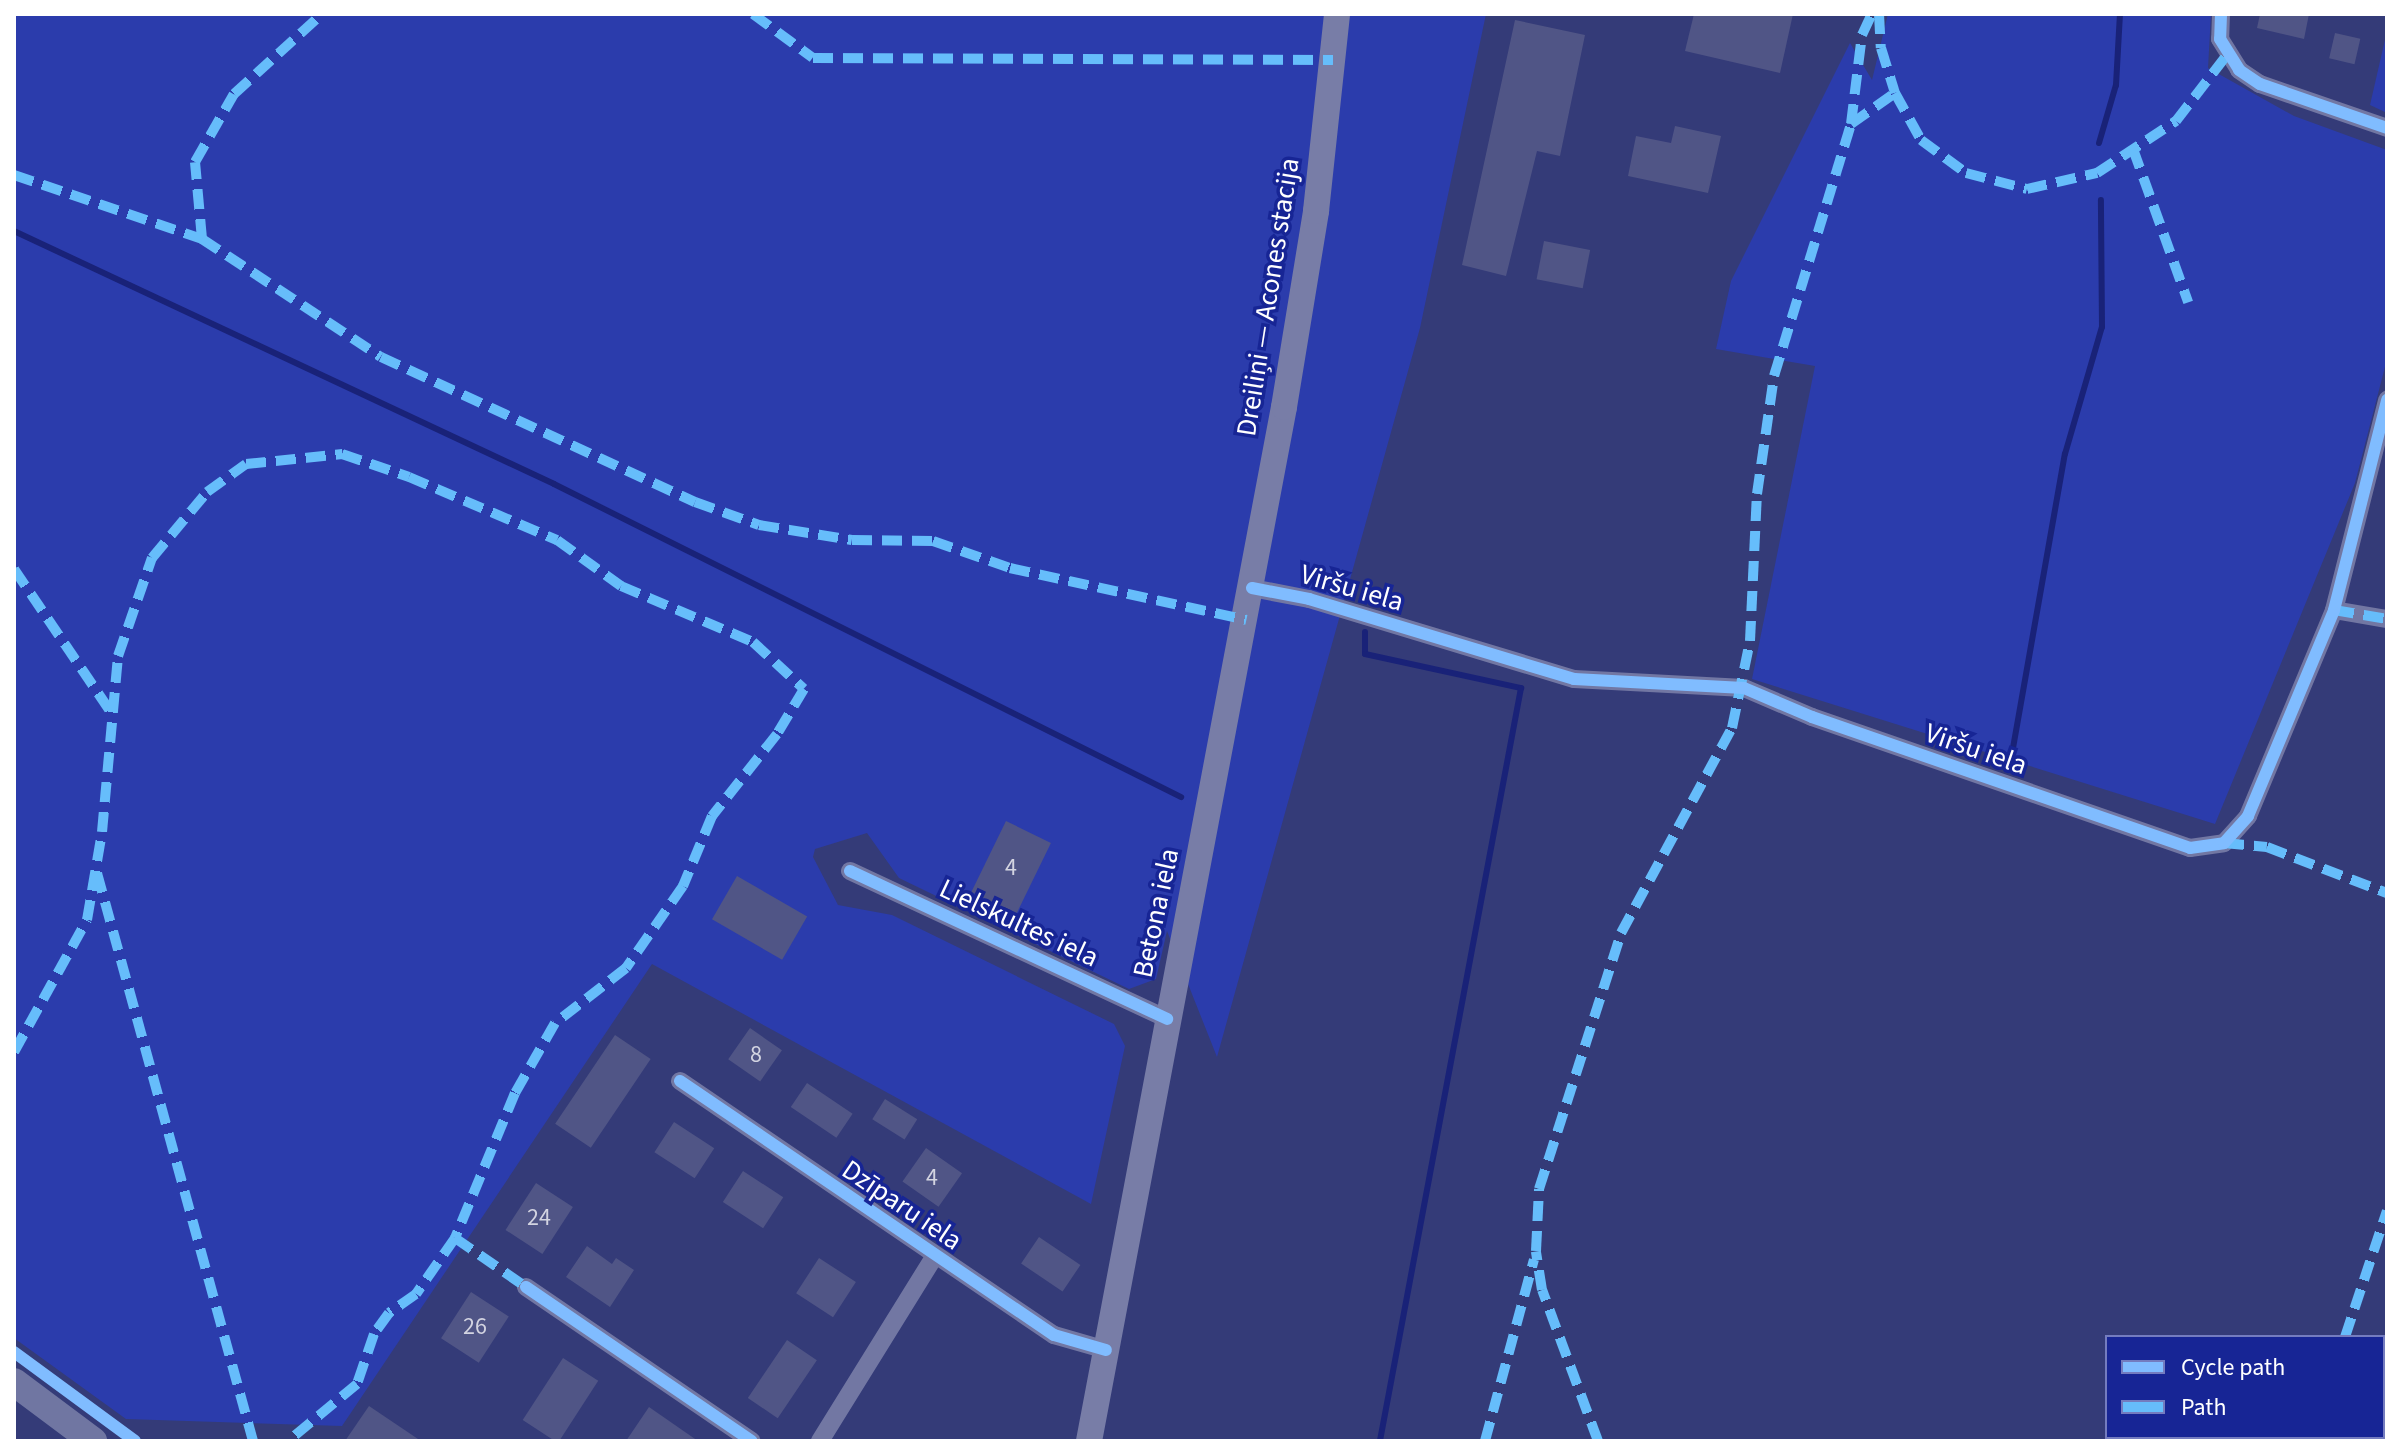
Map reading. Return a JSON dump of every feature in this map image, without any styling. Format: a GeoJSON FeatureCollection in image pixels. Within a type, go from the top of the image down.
{"type":"FeatureCollection","features":[{"type":"Feature","properties":{"kind":"main road","name":"Dreiliņi — Acones stacija"},"geometry":{"type":"LineString","coordinates":[[1252,588],[1316,211],[1337,14]]}},
{"type":"Feature","properties":{"kind":"main road","name":"Betona iela"},"geometry":{"type":"LineString","coordinates":[[1089,1441],[1167,1019],[1252,588]]}},
{"type":"Feature","properties":{"kind":"main road"},"geometry":{"type":"LineString","coordinates":[[14,1382],[93,1441]]}},
{"type":"Feature","properties":{"kind":"street"},"geometry":{"type":"LineString","coordinates":[[2221,14],[2220,39],[2239,70],[2260,84],[2387,128]]}},
{"type":"Feature","properties":{"kind":"street","name":"Viršu iela"},"geometry":{"type":"LineString","coordinates":[[1252,588],[1309,599],[1574,679],[1744,688],[1826,722],[2190,848],[2224,843],[2248,816],[2334,610],[2387,400]]}},
{"type":"Feature","properties":{"kind":"street"},"geometry":{"type":"LineString","coordinates":[[2334,610],[2387,619]]}},
{"type":"Feature","properties":{"kind":"street","name":"Lielskultes iela"},"geometry":{"type":"LineString","coordinates":[[850,871],[1167,1019]]}},
{"type":"Feature","properties":{"kind":"street","name":"Dzīparu iela"},"geometry":{"type":"LineString","coordinates":[[680,1081],[934,1257],[1054,1335],[1106,1350]]}},
{"type":"Feature","properties":{"kind":"street","name":"Dzīparu iela"},"geometry":{"type":"LineString","coordinates":[[820,1441],[934,1257]]}},
{"type":"Feature","properties":{"kind":"street"},"geometry":{"type":"LineString","coordinates":[[526,1287],[752,1441]]}},
{"type":"Feature","properties":{"kind":"shaded area"},"geometry":{"type":"Polygon","coordinates":[[[14,14],[1486,14],[1420,328],[1217,1057],[1167,931],[1156,979],[1129,989],[899,878],[867,833],[815,849],[813,857],[838,905],[892,915],[1114,1024],[1125,1046],[1091,1204],[652,964],[342,1426],[126,1419],[14,1338],[14,14]]]}},
{"type":"Feature","properties":{"kind":"shaded area"},"geometry":{"type":"Polygon","coordinates":[[[1888,14],[2211,14],[2208,68],[2294,116],[2387,150],[2387,359],[2355,483],[2215,824],[1752,679],[1815,366],[1716,349],[1731,281],[1850,43],[1872,80],[1888,14]]]}},
{"type":"Feature","properties":{"kind":"shaded area"},"geometry":{"type":"Polygon","coordinates":[[[2387,31],[2387,113],[2370,105],[2387,31]]]}},
{"type":"Feature","properties":{"kind":"building"},"geometry":{"type":"Polygon","coordinates":[[[1694,14],[1793,14],[1780,73],[1685,51],[1694,14]]]}},
{"type":"Feature","properties":{"kind":"building"},"geometry":{"type":"Polygon","coordinates":[[[2260,14],[2309,14],[2304,39],[2257,28],[2260,14]]]}},
{"type":"Feature","properties":{"kind":"building"},"geometry":{"type":"Polygon","coordinates":[[[1515,20],[1585,35],[1560,156],[1537,151],[1506,276],[1462,265],[1515,20]]]}},
{"type":"Feature","properties":{"kind":"building"},"geometry":{"type":"Polygon","coordinates":[[[2335,33],[2360,39],[2354,64],[2329,58],[2335,33]]]}},
{"type":"Feature","properties":{"kind":"building"},"geometry":{"type":"Polygon","coordinates":[[[1675,126],[1721,136],[1708,193],[1628,176],[1636,136],[1671,143],[1675,126]]]}},
{"type":"Feature","properties":{"kind":"building"},"geometry":{"type":"Polygon","coordinates":[[[1544,241],[1590,250],[1583,288],[1537,279],[1544,241]]]}},
{"type":"Feature","properties":{"kind":"building"},"geometry":{"type":"Polygon","coordinates":[[[1006,821],[1051,843],[1016,914],[971,892],[1006,821]]]}},
{"type":"Feature","properties":{"kind":"building"},"geometry":{"type":"Polygon","coordinates":[[[737,876],[807,916],[782,960],[712,919],[737,876]]]}},
{"type":"Feature","properties":{"kind":"building"},"geometry":{"type":"Polygon","coordinates":[[[750,1028],[782,1050],[760,1081],[728,1059],[750,1028]]]}},
{"type":"Feature","properties":{"kind":"building"},"geometry":{"type":"Polygon","coordinates":[[[615,1035],[651,1059],[591,1148],[555,1124],[615,1035]]]}},
{"type":"Feature","properties":{"kind":"building"},"geometry":{"type":"Polygon","coordinates":[[[807,1083],[853,1114],[836,1138],[791,1107],[807,1083]]]}},
{"type":"Feature","properties":{"kind":"building"},"geometry":{"type":"Polygon","coordinates":[[[885,1099],[917,1119],[905,1139],[872,1119],[885,1099]]]}},
{"type":"Feature","properties":{"kind":"building"},"geometry":{"type":"Polygon","coordinates":[[[674,1122],[714,1148],[695,1178],[654,1152],[674,1122]]]}},
{"type":"Feature","properties":{"kind":"building"},"geometry":{"type":"Polygon","coordinates":[[[926,1148],[962,1173],[939,1207],[902,1182],[926,1148]]]}},
{"type":"Feature","properties":{"kind":"building"},"geometry":{"type":"Polygon","coordinates":[[[743,1171],[783,1197],[763,1228],[723,1202],[743,1171]]]}},
{"type":"Feature","properties":{"kind":"building"},"geometry":{"type":"Polygon","coordinates":[[[536,1183],[573,1207],[542,1254],[506,1230],[536,1183]]]}},
{"type":"Feature","properties":{"kind":"building"},"geometry":{"type":"Polygon","coordinates":[[[1039,1237],[1080,1265],[1063,1291],[1021,1264],[1039,1237]]]}},
{"type":"Feature","properties":{"kind":"building"},"geometry":{"type":"Polygon","coordinates":[[[587,1246],[612,1264],[616,1258],[634,1270],[610,1307],[566,1277],[587,1246]]]}},
{"type":"Feature","properties":{"kind":"building"},"geometry":{"type":"Polygon","coordinates":[[[819,1258],[856,1282],[833,1317],[796,1293],[819,1258]]]}},
{"type":"Feature","properties":{"kind":"building"},"geometry":{"type":"Polygon","coordinates":[[[471,1292],[509,1317],[479,1363],[441,1338],[471,1292]]]}},
{"type":"Feature","properties":{"kind":"building"},"geometry":{"type":"Polygon","coordinates":[[[787,1340],[817,1360],[778,1418],[748,1398],[787,1340]]]}},
{"type":"Feature","properties":{"kind":"building"},"geometry":{"type":"Polygon","coordinates":[[[563,1358],[598,1381],[559,1441],[523,1420],[563,1358]]]}},
{"type":"Feature","properties":{"kind":"building"},"geometry":{"type":"Polygon","coordinates":[[[369,1406],[421,1441],[345,1441],[369,1406]]]}},
{"type":"Feature","properties":{"kind":"building"},"geometry":{"type":"Polygon","coordinates":[[[649,1407],[698,1441],[626,1441],[649,1407]]]}},
{"type":"Feature","properties":{"kind":"waterway"},"geometry":{"type":"LineString","coordinates":[[2099,143],[2116,85],[2120,14]]}},
{"type":"Feature","properties":{"kind":"waterway"},"geometry":{"type":"LineString","coordinates":[[2010,765],[2065,454],[2102,327],[2101,200]]}},
{"type":"Feature","properties":{"kind":"waterway"},"geometry":{"type":"LineString","coordinates":[[14,231],[554,484],[1181,797]]}},
{"type":"Feature","properties":{"kind":"waterway"},"geometry":{"type":"LineString","coordinates":[[1365,632],[1365,654],[1521,688],[1380,1441]]}},
{"type":"Feature","properties":{"kind":"marked path"},"geometry":{"type":"LineString","coordinates":[[202,239],[195,162],[234,94],[322,14]]}},
{"type":"Feature","properties":{"kind":"marked path"},"geometry":{"type":"LineString","coordinates":[[753,14],[813,58],[1333,60]]}},
{"type":"Feature","properties":{"kind":"marked path"},"geometry":{"type":"LineString","coordinates":[[1851,124],[1862,35],[1872,14]]}},
{"type":"Feature","properties":{"kind":"marked path"},"geometry":{"type":"LineString","coordinates":[[1879,14],[1881,48],[1895,93],[1921,140],[1966,173],[2027,189],[2097,173],[2176,121],[2226,56]]}},
{"type":"Feature","properties":{"kind":"marked path"},"geometry":{"type":"LineString","coordinates":[[1598,1441],[1542,1290],[1536,1251],[1539,1189],[1621,933],[1732,728],[1750,641],[1757,494],[1774,376],[1851,124],[1895,93]]}},
{"type":"Feature","properties":{"kind":"marked path"},"geometry":{"type":"LineString","coordinates":[[2133,149],[2188,302]]}},
{"type":"Feature","properties":{"kind":"marked path"},"geometry":{"type":"LineString","coordinates":[[14,175],[202,239],[381,357],[695,502],[759,525],[852,540],[933,541],[1010,568],[1246,620]]}},
{"type":"Feature","properties":{"kind":"marked path"},"geometry":{"type":"LineString","coordinates":[[14,1052],[87,920],[102,832],[118,656],[152,558],[207,492],[246,464],[342,454],[409,477],[557,540],[621,586],[753,642],[804,689],[777,734],[712,816],[683,886],[626,968],[555,1023],[515,1093],[455,1238],[416,1294],[389,1313],[374,1334],[357,1384],[288,1441]]}},
{"type":"Feature","properties":{"kind":"marked path"},"geometry":{"type":"LineString","coordinates":[[14,569],[110,711]]}},
{"type":"Feature","properties":{"kind":"marked path"},"geometry":{"type":"LineString","coordinates":[[2335,605],[2334,610],[2387,619]]}},
{"type":"Feature","properties":{"kind":"marked path"},"geometry":{"type":"LineString","coordinates":[[2224,843],[2267,847],[2387,893]]}},
{"type":"Feature","properties":{"kind":"marked path"},"geometry":{"type":"LineString","coordinates":[[97,873],[253,1441]]}},
{"type":"Feature","properties":{"kind":"marked path"},"geometry":{"type":"LineString","coordinates":[[2346,1335],[2387,1211]]}},
{"type":"Feature","properties":{"kind":"marked path"},"geometry":{"type":"LineString","coordinates":[[455,1238],[526,1287]]}},
{"type":"Feature","properties":{"kind":"marked path"},"geometry":{"type":"LineString","coordinates":[[1485,1441],[1534,1259]]}},
{"type":"Feature","properties":{"kind":"cycle path"},"geometry":{"type":"LineString","coordinates":[[2221,14],[2220,39],[2239,70],[2260,84],[2387,128]]}},
{"type":"Feature","properties":{"kind":"cycle path"},"geometry":{"type":"LineString","coordinates":[[1252,588],[1309,599],[1574,679],[1744,688],[1812,717],[2190,848],[2224,843],[2248,816],[2334,610],[2387,400]]}},
{"type":"Feature","properties":{"kind":"cycle path"},"geometry":{"type":"LineString","coordinates":[[850,871],[1167,1019]]}},
{"type":"Feature","properties":{"kind":"cycle path"},"geometry":{"type":"LineString","coordinates":[[680,1081],[1054,1335],[1106,1350]]}},
{"type":"Feature","properties":{"kind":"cycle path"},"geometry":{"type":"LineString","coordinates":[[526,1287],[752,1441]]}},
{"type":"Feature","properties":{"kind":"cycle path"},"geometry":{"type":"LineString","coordinates":[[14,1352],[135,1441]]}}]}
